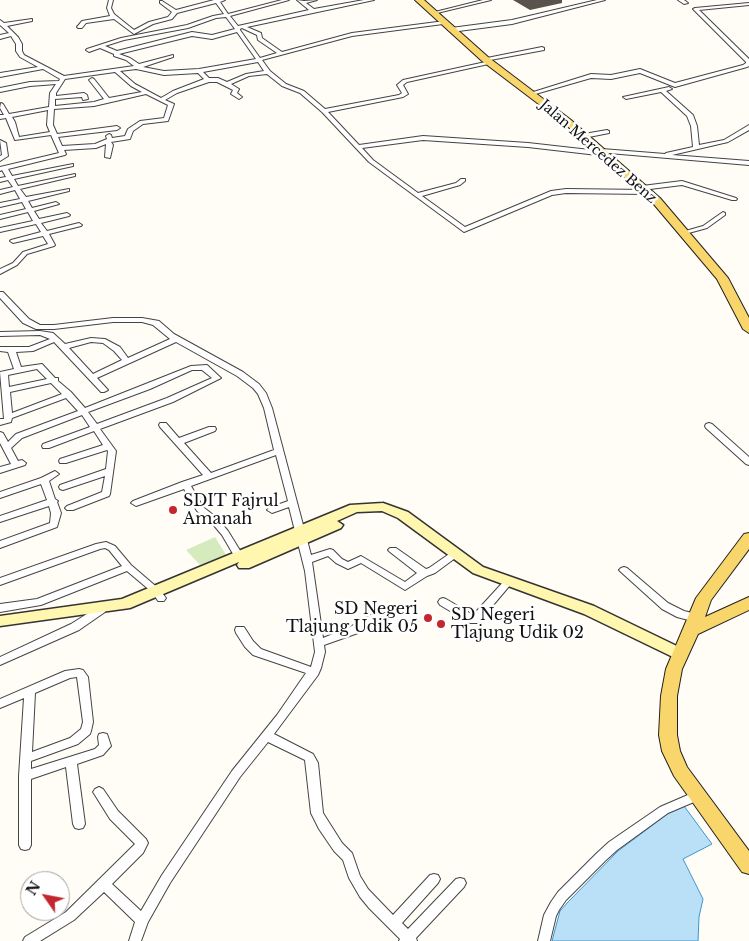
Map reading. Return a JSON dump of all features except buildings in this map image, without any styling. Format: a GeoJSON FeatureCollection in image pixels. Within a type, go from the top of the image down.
{"type":"FeatureCollection","features":[{"type":"Feature","properties":{"kind":"main road","name":"Jalan Mercedez Benz"},"geometry":{"type":"LineString","coordinates":[[419,0],[488,61],[584,136],[644,190],[685,232],[722,278],[749,329]]}},
{"type":"Feature","properties":{"kind":"main road"},"geometry":{"type":"LineString","coordinates":[[749,538],[704,598],[680,654],[674,669],[670,696],[668,735],[671,751],[680,772],[749,866]]}},
{"type":"Feature","properties":{"kind":"main road"},"geometry":{"type":"LineString","coordinates":[[694,624],[749,603]]}},
{"type":"Feature","properties":{"kind":"street"},"geometry":{"type":"LineString","coordinates":[[111,0],[110,10],[114,17],[148,45]]}},
{"type":"Feature","properties":{"kind":"street"},"geometry":{"type":"LineString","coordinates":[[136,34],[151,23],[170,18],[174,12],[223,0]]}},
{"type":"Feature","properties":{"kind":"street"},"geometry":{"type":"LineString","coordinates":[[89,50],[136,34],[188,26],[287,0]]}},
{"type":"Feature","properties":{"kind":"street"},"geometry":{"type":"LineString","coordinates":[[300,1],[315,0]]}},
{"type":"Feature","properties":{"kind":"street"},"geometry":{"type":"LineString","coordinates":[[108,57],[193,34],[212,37],[313,11],[372,0]]}},
{"type":"Feature","properties":{"kind":"street"},"geometry":{"type":"LineString","coordinates":[[433,13],[489,0]]}},
{"type":"Feature","properties":{"kind":"street"},"geometry":{"type":"LineString","coordinates":[[100,46],[128,59],[137,67],[164,73],[199,71],[258,60],[352,35],[447,26],[505,23],[603,0]]}},
{"type":"Feature","properties":{"kind":"street"},"geometry":{"type":"LineString","coordinates":[[680,0],[686,3]]}},
{"type":"Feature","properties":{"kind":"street"},"geometry":{"type":"LineString","coordinates":[[216,1],[240,29],[258,60],[268,72],[284,85],[302,92],[324,111],[371,160],[464,230],[551,193],[566,191],[644,190],[682,183],[734,199]]}},
{"type":"Feature","properties":{"kind":"street"},"geometry":{"type":"LineString","coordinates":[[300,1],[313,11]]}},
{"type":"Feature","properties":{"kind":"street"},"geometry":{"type":"LineString","coordinates":[[162,2],[174,12]]}},
{"type":"Feature","properties":{"kind":"street"},"geometry":{"type":"LineString","coordinates":[[530,94],[593,76],[611,77],[640,71],[673,85],[749,64],[695,9],[749,4]]}},
{"type":"Feature","properties":{"kind":"street"},"geometry":{"type":"LineString","coordinates":[[2,24],[14,16]]}},
{"type":"Feature","properties":{"kind":"street"},"geometry":{"type":"LineString","coordinates":[[80,27],[84,22],[114,17]]}},
{"type":"Feature","properties":{"kind":"street"},"geometry":{"type":"LineString","coordinates":[[2,24],[30,20]]}},
{"type":"Feature","properties":{"kind":"street"},"geometry":{"type":"LineString","coordinates":[[505,23],[505,29]]}},
{"type":"Feature","properties":{"kind":"street"},"geometry":{"type":"LineString","coordinates":[[2,24],[13,34],[18,42],[18,51],[22,56],[42,68]]}},
{"type":"Feature","properties":{"kind":"street"},"geometry":{"type":"LineString","coordinates":[[412,32],[447,26]]}},
{"type":"Feature","properties":{"kind":"street"},"geometry":{"type":"LineString","coordinates":[[240,29],[259,34],[260,39],[280,54]]}},
{"type":"Feature","properties":{"kind":"street"},"geometry":{"type":"LineString","coordinates":[[0,37],[13,34]]}},
{"type":"Feature","properties":{"kind":"street"},"geometry":{"type":"LineString","coordinates":[[324,111],[401,96],[405,94],[400,85],[405,81],[542,49]]}},
{"type":"Feature","properties":{"kind":"street"},"geometry":{"type":"LineString","coordinates":[[0,90],[62,80],[81,73],[137,67],[171,56]]}},
{"type":"Feature","properties":{"kind":"street"},"geometry":{"type":"LineString","coordinates":[[0,74],[42,68],[49,69],[62,80]]}},
{"type":"Feature","properties":{"kind":"street"},"geometry":{"type":"LineString","coordinates":[[116,70],[145,93],[161,100],[170,102],[182,96],[174,93]]}},
{"type":"Feature","properties":{"kind":"street"},"geometry":{"type":"LineString","coordinates":[[199,71],[208,80]]}},
{"type":"Feature","properties":{"kind":"street"},"geometry":{"type":"LineString","coordinates":[[227,84],[248,75],[268,72]]}},
{"type":"Feature","properties":{"kind":"street"},"geometry":{"type":"LineString","coordinates":[[0,80],[6,82],[9,89]]}},
{"type":"Feature","properties":{"kind":"street"},"geometry":{"type":"LineString","coordinates":[[1,169],[63,154],[50,125],[53,93],[62,80]]}},
{"type":"Feature","properties":{"kind":"street"},"geometry":{"type":"LineString","coordinates":[[92,80],[108,100]]}},
{"type":"Feature","properties":{"kind":"street"},"geometry":{"type":"LineString","coordinates":[[161,100],[208,80],[218,80],[227,84],[236,89],[234,94],[239,97]]}},
{"type":"Feature","properties":{"kind":"street"},"geometry":{"type":"LineString","coordinates":[[626,97],[675,88],[673,85]]}},
{"type":"Feature","properties":{"kind":"street"},"geometry":{"type":"LineString","coordinates":[[663,91],[690,115],[694,126],[696,147]]}},
{"type":"Feature","properties":{"kind":"street"},"geometry":{"type":"LineString","coordinates":[[0,117],[52,108],[92,105],[145,93]]}},
{"type":"Feature","properties":{"kind":"street"},"geometry":{"type":"LineString","coordinates":[[53,98],[84,95],[85,99]]}},
{"type":"Feature","properties":{"kind":"street"},"geometry":{"type":"LineString","coordinates":[[61,148],[95,146],[109,139],[128,138],[130,130],[141,122],[166,120],[172,104],[170,102]]}},
{"type":"Feature","properties":{"kind":"street"},"geometry":{"type":"LineString","coordinates":[[1,105],[8,115],[17,139],[117,128]]}},
{"type":"Feature","properties":{"kind":"street"},"geometry":{"type":"LineString","coordinates":[[665,155],[726,141],[749,127]]}},
{"type":"Feature","properties":{"kind":"street"},"geometry":{"type":"LineString","coordinates":[[584,136],[607,132]]}},
{"type":"Feature","properties":{"kind":"street"},"geometry":{"type":"LineString","coordinates":[[359,147],[423,138],[528,145],[604,153],[665,155],[749,163]]}},
{"type":"Feature","properties":{"kind":"street"},"geometry":{"type":"LineString","coordinates":[[108,157],[109,139]]}},
{"type":"Feature","properties":{"kind":"street"},"geometry":{"type":"LineString","coordinates":[[0,142],[3,143],[5,156],[0,159]]}},
{"type":"Feature","properties":{"kind":"street"},"geometry":{"type":"LineString","coordinates":[[0,180],[71,165]]}},
{"type":"Feature","properties":{"kind":"street"},"geometry":{"type":"LineString","coordinates":[[0,272],[15,264],[25,253],[51,246],[10,178],[1,169]]}},
{"type":"Feature","properties":{"kind":"street"},"geometry":{"type":"LineString","coordinates":[[0,192],[73,175]]}},
{"type":"Feature","properties":{"kind":"street"},"geometry":{"type":"LineString","coordinates":[[418,195],[458,184],[463,180]]}},
{"type":"Feature","properties":{"kind":"street"},"geometry":{"type":"LineString","coordinates":[[2,204],[67,190]]}},
{"type":"Feature","properties":{"kind":"street"},"geometry":{"type":"LineString","coordinates":[[2,204],[12,214]]}},
{"type":"Feature","properties":{"kind":"street"},"geometry":{"type":"LineString","coordinates":[[0,217],[56,204]]}},
{"type":"Feature","properties":{"kind":"street"},"geometry":{"type":"LineString","coordinates":[[685,232],[705,227],[724,214]]}},
{"type":"Feature","properties":{"kind":"street"},"geometry":{"type":"LineString","coordinates":[[0,231],[67,215]]}},
{"type":"Feature","properties":{"kind":"street"},"geometry":{"type":"LineString","coordinates":[[12,241],[79,225]]}},
{"type":"Feature","properties":{"kind":"street"},"geometry":{"type":"LineString","coordinates":[[0,231],[25,253]]}},
{"type":"Feature","properties":{"kind":"street"},"geometry":{"type":"LineString","coordinates":[[0,294],[30,324],[39,327],[54,328],[113,320],[142,320],[159,324],[176,339],[240,374],[256,386],[262,393],[268,408],[308,560],[320,643],[319,662],[314,672],[231,782],[159,889],[142,920],[136,941]]}},
{"type":"Feature","properties":{"kind":"street"},"geometry":{"type":"LineString","coordinates":[[0,308],[11,307]]}},
{"type":"Feature","properties":{"kind":"street"},"geometry":{"type":"LineString","coordinates":[[0,334],[45,334],[56,339],[104,390]]}},
{"type":"Feature","properties":{"kind":"street"},"geometry":{"type":"LineString","coordinates":[[0,349],[30,349],[56,339]]}},
{"type":"Feature","properties":{"kind":"street"},"geometry":{"type":"LineString","coordinates":[[92,376],[176,339]]}},
{"type":"Feature","properties":{"kind":"street"},"geometry":{"type":"LineString","coordinates":[[64,347],[91,340],[105,341],[117,349],[127,361]]}},
{"type":"Feature","properties":{"kind":"street"},"geometry":{"type":"LineString","coordinates":[[11,350],[18,370]]}},
{"type":"Feature","properties":{"kind":"street"},"geometry":{"type":"LineString","coordinates":[[0,422],[8,420],[5,407],[6,390],[2,374],[39,366],[55,380],[84,412],[109,446],[112,453],[110,471],[106,494],[70,508]]}},
{"type":"Feature","properties":{"kind":"street"},"geometry":{"type":"LineString","coordinates":[[7,448],[19,436],[148,387],[195,366],[204,367],[216,376],[215,380],[188,393],[46,446]]}},
{"type":"Feature","properties":{"kind":"street"},"geometry":{"type":"LineString","coordinates":[[6,390],[55,380]]}},
{"type":"Feature","properties":{"kind":"street"},"geometry":{"type":"LineString","coordinates":[[5,407],[54,399],[68,394]]}},
{"type":"Feature","properties":{"kind":"street"},"geometry":{"type":"LineString","coordinates":[[163,425],[208,475]]}},
{"type":"Feature","properties":{"kind":"street"},"geometry":{"type":"LineString","coordinates":[[709,426],[749,462]]}},
{"type":"Feature","properties":{"kind":"street"},"geometry":{"type":"LineString","coordinates":[[178,442],[212,429]]}},
{"type":"Feature","properties":{"kind":"street"},"geometry":{"type":"LineString","coordinates":[[0,435],[19,464],[0,470]]}},
{"type":"Feature","properties":{"kind":"street"},"geometry":{"type":"LineString","coordinates":[[63,461],[109,446]]}},
{"type":"Feature","properties":{"kind":"street"},"geometry":{"type":"LineString","coordinates":[[136,503],[208,475],[279,451]]}},
{"type":"Feature","properties":{"kind":"street"},"geometry":{"type":"LineString","coordinates":[[63,487],[110,471]]}},
{"type":"Feature","properties":{"kind":"street"},"geometry":{"type":"LineString","coordinates":[[0,495],[44,480],[55,474]]}},
{"type":"Feature","properties":{"kind":"street"},"geometry":{"type":"LineString","coordinates":[[0,545],[52,527],[56,517],[44,480]]}},
{"type":"Feature","properties":{"kind":"street"},"geometry":{"type":"LineString","coordinates":[[185,484],[200,509],[214,520],[239,558]]}},
{"type":"Feature","properties":{"kind":"street"},"geometry":{"type":"LineString","coordinates":[[0,519],[52,501]]}},
{"type":"Feature","properties":{"kind":"street"},"geometry":{"type":"LineString","coordinates":[[272,510],[292,503]]}},
{"type":"Feature","properties":{"kind":"street"},"geometry":{"type":"LineString","coordinates":[[0,621],[101,609],[125,604],[136,606],[239,558],[360,514],[371,507],[390,508],[403,514],[478,570],[589,610],[680,654]]}},
{"type":"Feature","properties":{"kind":"street"},"geometry":{"type":"LineString","coordinates":[[159,595],[301,536]]}},
{"type":"Feature","properties":{"kind":"street"},"geometry":{"type":"LineString","coordinates":[[0,582],[104,545],[112,548],[128,567],[159,595]]}},
{"type":"Feature","properties":{"kind":"street"},"geometry":{"type":"LineString","coordinates":[[394,550],[424,573]]}},
{"type":"Feature","properties":{"kind":"street"},"geometry":{"type":"LineString","coordinates":[[308,560],[330,552],[339,561],[348,566],[361,559],[405,587],[424,573],[432,571],[455,554]]}},
{"type":"Feature","properties":{"kind":"street"},"geometry":{"type":"LineString","coordinates":[[0,608],[38,602],[128,567]]}},
{"type":"Feature","properties":{"kind":"street"},"geometry":{"type":"LineString","coordinates":[[624,570],[665,606],[681,614],[694,624]]}},
{"type":"Feature","properties":{"kind":"street"},"geometry":{"type":"LineString","coordinates":[[443,602],[475,619],[508,582]]}},
{"type":"Feature","properties":{"kind":"street"},"geometry":{"type":"LineString","coordinates":[[0,662],[76,627],[101,609]]}},
{"type":"Feature","properties":{"kind":"street"},"geometry":{"type":"LineString","coordinates":[[320,643],[354,630],[385,612]]}},
{"type":"Feature","properties":{"kind":"street"},"geometry":{"type":"LineString","coordinates":[[240,630],[248,644],[258,652],[314,672]]}},
{"type":"Feature","properties":{"kind":"street"},"geometry":{"type":"LineString","coordinates":[[0,704],[61,677],[79,673],[83,677],[88,722],[83,735],[74,742],[27,758]]}},
{"type":"Feature","properties":{"kind":"street"},"geometry":{"type":"LineString","coordinates":[[25,845],[25,776],[30,691]]}},
{"type":"Feature","properties":{"kind":"street"},"geometry":{"type":"LineString","coordinates":[[267,736],[304,754],[311,760],[317,814],[323,825],[348,857],[355,878],[364,893],[408,940],[460,882]]}},
{"type":"Feature","properties":{"kind":"street"},"geometry":{"type":"LineString","coordinates":[[25,776],[71,763],[102,750],[105,746],[103,737]]}},
{"type":"Feature","properties":{"kind":"street"},"geometry":{"type":"LineString","coordinates":[[71,763],[79,824]]}},
{"type":"Feature","properties":{"kind":"street"},"geometry":{"type":"LineString","coordinates":[[36,939],[70,916],[139,849],[142,843],[114,815],[99,792]]}},
{"type":"Feature","properties":{"kind":"street"},"geometry":{"type":"LineString","coordinates":[[544,941],[550,915],[555,906],[562,896],[601,857],[613,846],[664,810],[697,796]]}},
{"type":"Feature","properties":{"kind":"street"},"geometry":{"type":"LineString","coordinates":[[393,924],[434,879]]}},
{"type":"Feature","properties":{"kind":"street"},"geometry":{"type":"LineString","coordinates":[[104,884],[142,920]]}},
{"type":"Feature","properties":{"kind":"green space"},"geometry":{"type":"Polygon","coordinates":[[[215,537],[226,555],[200,565],[186,550],[215,537]]]}},
{"type":"Feature","properties":{"kind":"water"},"geometry":{"type":"Polygon","coordinates":[[[684,806],[712,844],[683,859],[703,899],[699,917],[698,941],[552,941],[560,911],[568,902],[618,851],[674,809],[684,806]]]}},
{"type":"Feature","properties":{"kind":"place","name":"SDIT Fajrul Amanah"},"geometry":{"type":"Point","coordinates":[173,510]}},
{"type":"Feature","properties":{"kind":"place","name":"SD Negeri Tlajung Udik 05"},"geometry":{"type":"Point","coordinates":[428,618]}},
{"type":"Feature","properties":{"kind":"place","name":"SD Negeri Tlajung Udik 02"},"geometry":{"type":"Point","coordinates":[441,624]}}]}
